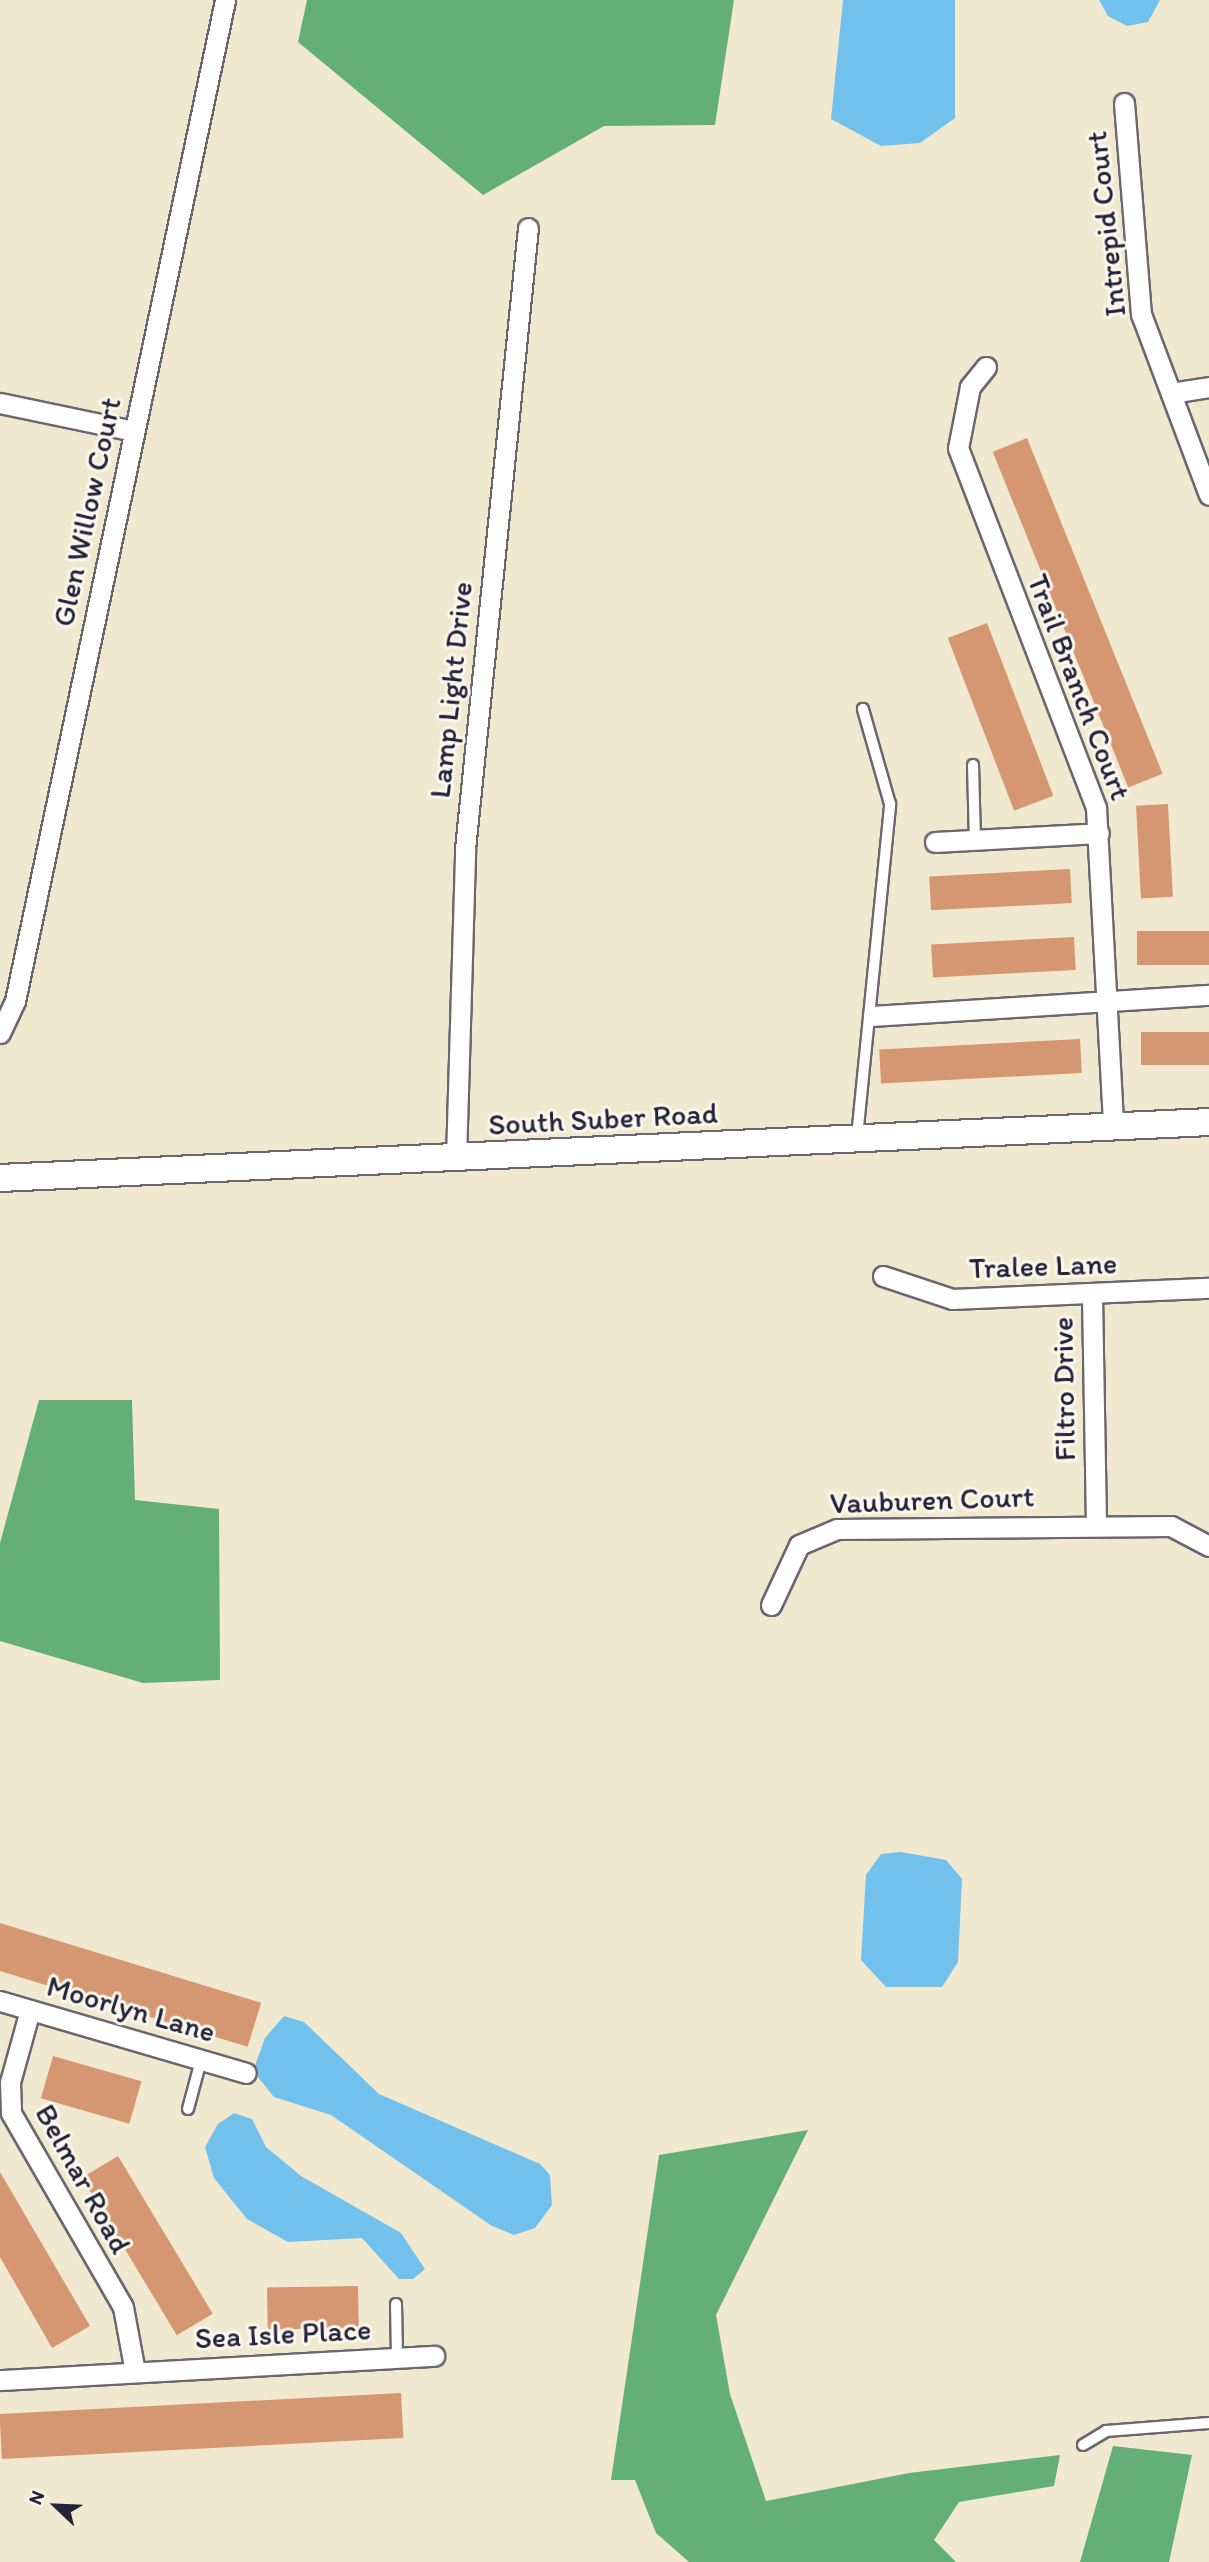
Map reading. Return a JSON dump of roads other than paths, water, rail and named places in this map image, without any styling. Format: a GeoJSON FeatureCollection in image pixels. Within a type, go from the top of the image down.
{"type":"FeatureCollection","features":[{"type":"Feature","properties":{"kind":"street","name":"Glen Willow Court"},"geometry":{"type":"LineString","coordinates":[[0,1033],[15,1001],[225,0]]}},
{"type":"Feature","properties":{"kind":"street","name":"Intrepid Court"},"geometry":{"type":"LineString","coordinates":[[1124,103],[1141,314],[1209,495]]}},
{"type":"Feature","properties":{"kind":"street","name":"Lamp Light Drive"},"geometry":{"type":"LineString","coordinates":[[456,1159],[465,849],[528,228]]}},
{"type":"Feature","properties":{"kind":"street","name":"Trail Branch Court"},"geometry":{"type":"LineString","coordinates":[[986,368],[970,387],[960,425],[961,464],[1092,789],[1099,834],[1113,1127]]}},
{"type":"Feature","properties":{"kind":"street"},"geometry":{"type":"LineString","coordinates":[[1171,393],[1209,387]]}},
{"type":"Feature","properties":{"kind":"street"},"geometry":{"type":"LineString","coordinates":[[0,403],[134,431]]}},
{"type":"Feature","properties":{"kind":"street"},"geometry":{"type":"LineString","coordinates":[[935,842],[1099,834]]}},
{"type":"Feature","properties":{"kind":"street"},"geometry":{"type":"LineString","coordinates":[[873,1016],[1209,995]]}},
{"type":"Feature","properties":{"kind":"street","name":"South Suber Road"},"geometry":{"type":"LineString","coordinates":[[0,1178],[856,1141],[1209,1122]]}},
{"type":"Feature","properties":{"kind":"street","name":"Tralee Lane"},"geometry":{"type":"LineString","coordinates":[[883,1276],[951,1299],[1209,1288]]}},
{"type":"Feature","properties":{"kind":"street","name":"Filtro Drive"},"geometry":{"type":"LineString","coordinates":[[1092,1295],[1096,1524]]}},
{"type":"Feature","properties":{"kind":"street","name":"Vauburen Court"},"geometry":{"type":"LineString","coordinates":[[771,1605],[786,1562],[816,1534],[1096,1524],[1171,1527],[1209,1546]]}},
{"type":"Feature","properties":{"kind":"street","name":"Moorlyn Lane"},"geometry":{"type":"LineString","coordinates":[[0,2001],[246,2073]]}},
{"type":"Feature","properties":{"kind":"street","name":"Belmar Road"},"geometry":{"type":"LineString","coordinates":[[30,2010],[10,2082],[10,2113],[122,2307],[135,2372]]}},
{"type":"Feature","properties":{"kind":"street","name":"Sea Isle Place"},"geometry":{"type":"LineString","coordinates":[[0,2380],[434,2356]]}},
{"type":"Feature","properties":{"kind":"lane"},"geometry":{"type":"LineString","coordinates":[[856,1141],[873,1016],[890,804],[863,709]]}},
{"type":"Feature","properties":{"kind":"lane"},"geometry":{"type":"LineString","coordinates":[[973,765],[975,841]]}},
{"type":"Feature","properties":{"kind":"lane"},"geometry":{"type":"LineString","coordinates":[[188,2109],[201,2060]]}},
{"type":"Feature","properties":{"kind":"lane"},"geometry":{"type":"LineString","coordinates":[[396,2304],[397,2358]]}},
{"type":"Feature","properties":{"kind":"lane"},"geometry":{"type":"LineString","coordinates":[[1083,2445],[1105,2431],[1209,2423]]}},
{"type":"Feature","properties":{"kind":"water"},"geometry":{"type":"Polygon","coordinates":[[[843,0],[955,0],[955,118],[920,143],[881,146],[831,119],[843,0]]]}},
{"type":"Feature","properties":{"kind":"water"},"geometry":{"type":"Polygon","coordinates":[[[1099,0],[1160,0],[1148,22],[1127,26],[1108,16],[1099,0]]]}},
{"type":"Feature","properties":{"kind":"water"},"geometry":{"type":"Polygon","coordinates":[[[901,1852],[946,1860],[962,1879],[958,1962],[942,1987],[886,1987],[861,1960],[866,1875],[881,1854],[901,1852]]]}},
{"type":"Feature","properties":{"kind":"water"},"geometry":{"type":"Polygon","coordinates":[[[284,2016],[304,2022],[379,2094],[540,2164],[550,2175],[552,2205],[535,2228],[514,2235],[492,2226],[331,2115],[274,2097],[253,2071],[265,2038],[284,2016]]]}},
{"type":"Feature","properties":{"kind":"water"},"geometry":{"type":"Polygon","coordinates":[[[234,2113],[252,2119],[266,2147],[301,2176],[401,2233],[425,2269],[413,2279],[399,2279],[362,2238],[288,2242],[247,2219],[214,2178],[205,2147],[218,2124],[234,2113]]]}}]}
